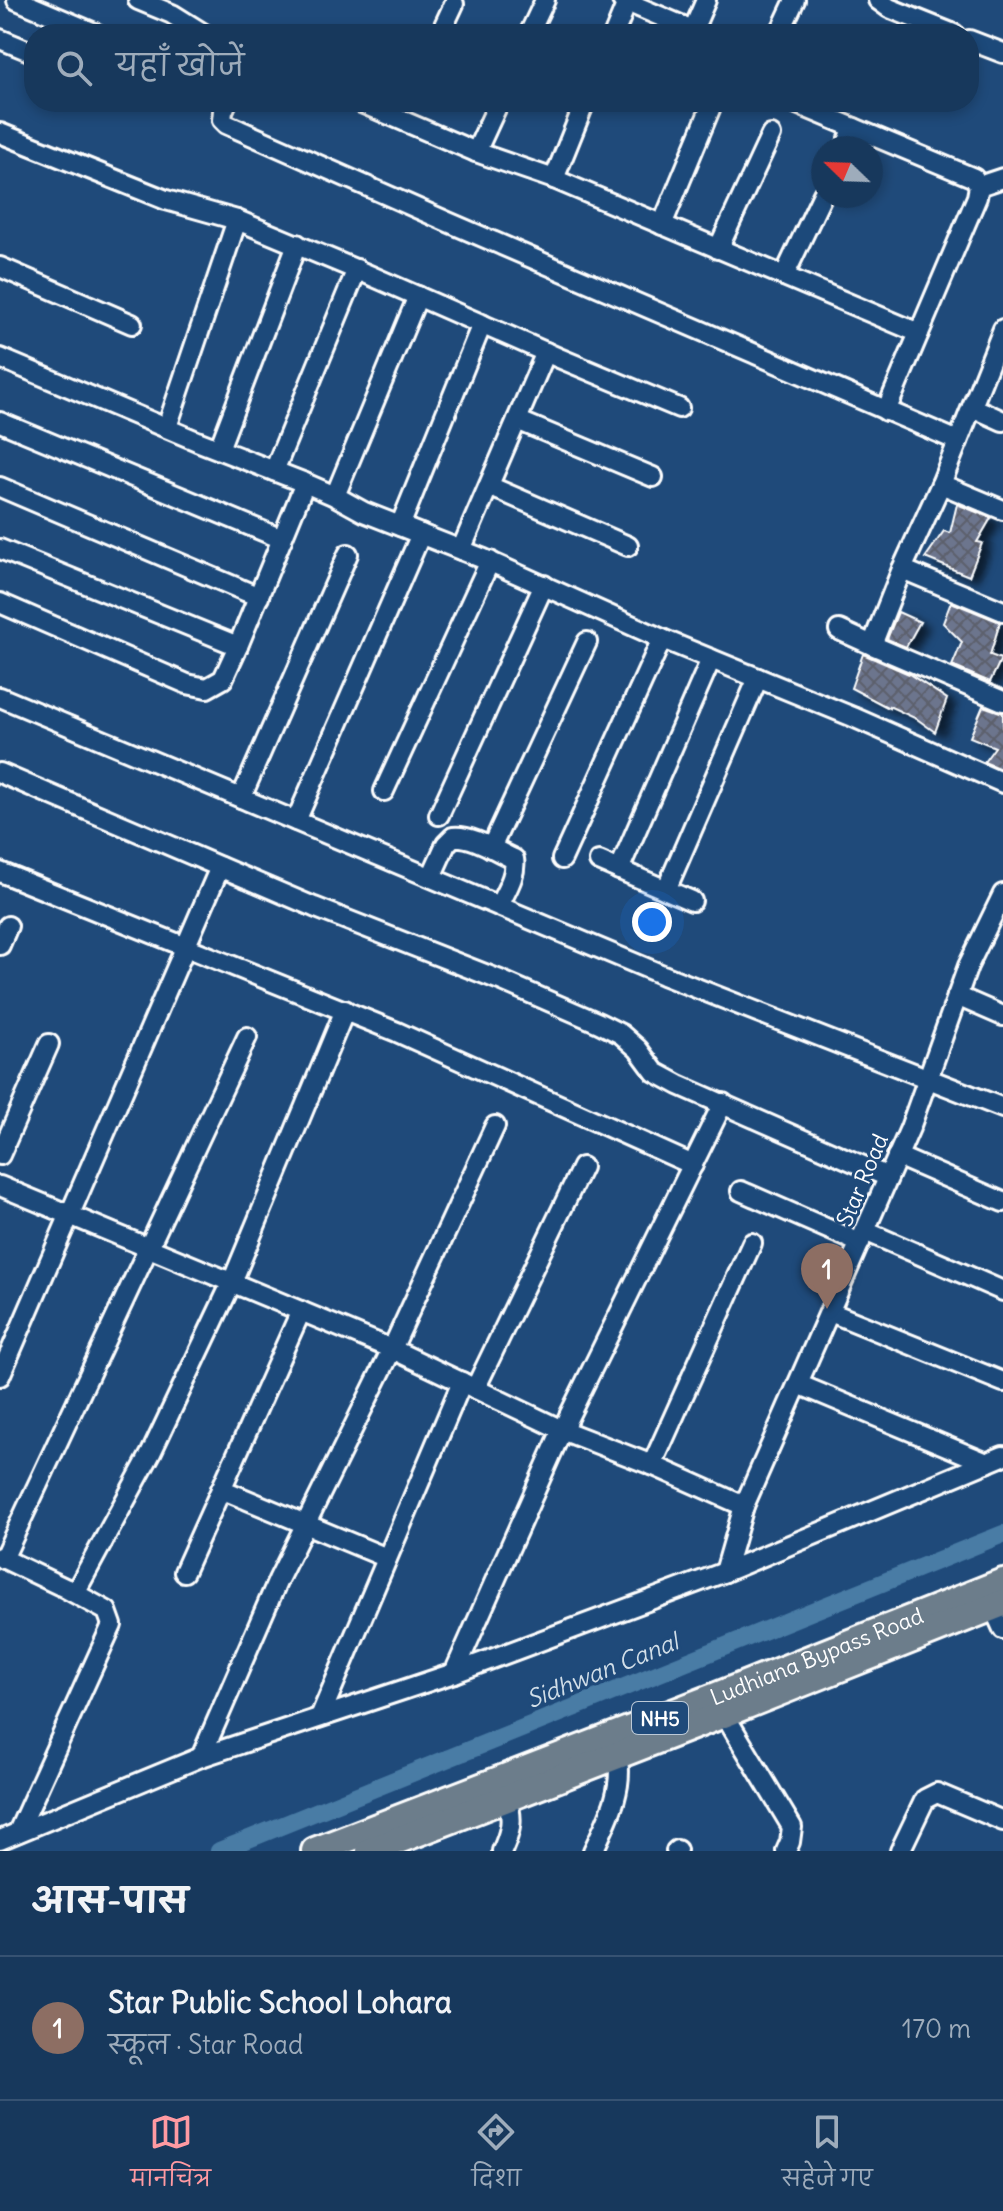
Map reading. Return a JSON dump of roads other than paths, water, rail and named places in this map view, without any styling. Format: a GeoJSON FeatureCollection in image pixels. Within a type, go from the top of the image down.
{"type":"FeatureCollection","features":[{"type":"Feature","properties":{"kind":"highway","name":"Ludhiana Bypass Road"},"geometry":{"type":"LineString","coordinates":[[315,1851],[1003,1582]]}},
{"type":"Feature","properties":{"kind":"highway","name":"Ludhiana Bypass Road"},"geometry":{"type":"LineString","coordinates":[[370,1851],[724,1714],[1000,1613]]}},
{"type":"Feature","properties":{"kind":"street"},"geometry":{"type":"LineString","coordinates":[[17,0],[73,24]]}},
{"type":"Feature","properties":{"kind":"street"},"geometry":{"type":"LineString","coordinates":[[138,0],[188,24]]}},
{"type":"Feature","properties":{"kind":"street"},"geometry":{"type":"LineString","coordinates":[[534,24],[545,0]]}},
{"type":"Feature","properties":{"kind":"street"},"geometry":{"type":"LineString","coordinates":[[700,24],[706,0]]}},
{"type":"Feature","properties":{"kind":"street"},"geometry":{"type":"LineString","coordinates":[[789,24],[795,0]]}},
{"type":"Feature","properties":{"kind":"street"},"geometry":{"type":"LineString","coordinates":[[878,0],[889,8],[929,24]]}},
{"type":"Feature","properties":{"kind":"street"},"geometry":{"type":"LineString","coordinates":[[617,24],[625,1],[679,24]]}},
{"type":"Feature","properties":{"kind":"street"},"geometry":{"type":"LineString","coordinates":[[445,24],[454,4]]}},
{"type":"Feature","properties":{"kind":"street"},"geometry":{"type":"LineString","coordinates":[[0,39],[24,49]]}},
{"type":"Feature","properties":{"kind":"street"},"geometry":{"type":"LineString","coordinates":[[979,44],[1003,53]]}},
{"type":"Feature","properties":{"kind":"street"},"geometry":{"type":"LineString","coordinates":[[223,112],[222,120],[226,124],[958,441]]}},
{"type":"Feature","properties":{"kind":"street"},"geometry":{"type":"LineString","coordinates":[[406,112],[476,152],[554,179],[919,333]]}},
{"type":"Feature","properties":{"kind":"street"},"geometry":{"type":"LineString","coordinates":[[476,152],[494,112]]}},
{"type":"Feature","properties":{"kind":"street"},"geometry":{"type":"LineString","coordinates":[[554,179],[581,112]]}},
{"type":"Feature","properties":{"kind":"street"},"geometry":{"type":"LineString","coordinates":[[662,225],[709,112]]}},
{"type":"Feature","properties":{"kind":"street"},"geometry":{"type":"LineString","coordinates":[[816,112],[974,178],[979,186],[886,411]]}},
{"type":"Feature","properties":{"kind":"street"},"geometry":{"type":"LineString","coordinates":[[850,136],[854,128]]}},
{"type":"Feature","properties":{"kind":"street"},"geometry":{"type":"LineString","coordinates":[[0,133],[166,200],[237,220],[297,244],[679,408]]}},
{"type":"Feature","properties":{"kind":"street"},"geometry":{"type":"LineString","coordinates":[[718,249],[771,135]]}},
{"type":"Feature","properties":{"kind":"street"},"geometry":{"type":"LineString","coordinates":[[979,186],[1003,178]]}},
{"type":"Feature","properties":{"kind":"street"},"geometry":{"type":"LineString","coordinates":[[784,276],[816,208]]}},
{"type":"Feature","properties":{"kind":"street"},"geometry":{"type":"LineString","coordinates":[[167,427],[237,220]]}},
{"type":"Feature","properties":{"kind":"street"},"geometry":{"type":"LineString","coordinates":[[219,449],[297,244]]}},
{"type":"Feature","properties":{"kind":"street"},"geometry":{"type":"LineString","coordinates":[[0,267],[132,324]]}},
{"type":"Feature","properties":{"kind":"street"},"geometry":{"type":"LineString","coordinates":[[274,471],[357,269]]}},
{"type":"Feature","properties":{"kind":"street"},"geometry":{"type":"LineString","coordinates":[[335,496],[418,296]]}},
{"type":"Feature","properties":{"kind":"street"},"geometry":{"type":"LineString","coordinates":[[400,526],[482,324]]}},
{"type":"Feature","properties":{"kind":"street"},"geometry":{"type":"LineString","coordinates":[[872,645],[1003,329]]}},
{"type":"Feature","properties":{"kind":"street"},"geometry":{"type":"LineString","coordinates":[[461,550],[546,352]]}},
{"type":"Feature","properties":{"kind":"street"},"geometry":{"type":"LineString","coordinates":[[0,358],[305,483],[364,512],[490,561],[662,639],[853,717],[1003,783]]}},
{"type":"Feature","properties":{"kind":"street"},"geometry":{"type":"LineString","coordinates":[[972,407],[1003,421]]}},
{"type":"Feature","properties":{"kind":"street"},"geometry":{"type":"LineString","coordinates":[[517,420],[653,477]]}},
{"type":"Feature","properties":{"kind":"street"},"geometry":{"type":"LineString","coordinates":[[0,422],[282,539]]}},
{"type":"Feature","properties":{"kind":"street"},"geometry":{"type":"LineString","coordinates":[[0,603],[187,684],[207,688],[223,679],[305,483]]}},
{"type":"Feature","properties":{"kind":"street"},"geometry":{"type":"LineString","coordinates":[[941,484],[1003,510]]}},
{"type":"Feature","properties":{"kind":"street"},"geometry":{"type":"LineString","coordinates":[[489,486],[628,546]]}},
{"type":"Feature","properties":{"kind":"street"},"geometry":{"type":"LineString","coordinates":[[0,487],[259,597]]}},
{"type":"Feature","properties":{"kind":"street"},"geometry":{"type":"LineString","coordinates":[[296,821],[421,534]]}},
{"type":"Feature","properties":{"kind":"street"},"geometry":{"type":"LineString","coordinates":[[0,549],[238,646]]}},
{"type":"Feature","properties":{"kind":"street"},"geometry":{"type":"LineString","coordinates":[[241,798],[348,554]]}},
{"type":"Feature","properties":{"kind":"street"},"geometry":{"type":"LineString","coordinates":[[384,791],[490,561]]}},
{"type":"Feature","properties":{"kind":"street"},"geometry":{"type":"LineString","coordinates":[[902,569],[1003,611]]}},
{"type":"Feature","properties":{"kind":"street"},"geometry":{"type":"LineString","coordinates":[[439,815],[544,585]]}},
{"type":"Feature","properties":{"kind":"street"},"geometry":{"type":"LineString","coordinates":[[839,630],[1003,701]]}},
{"type":"Feature","properties":{"kind":"street"},"geometry":{"type":"LineString","coordinates":[[562,859],[662,639]]}},
{"type":"Feature","properties":{"kind":"street"},"geometry":{"type":"LineString","coordinates":[[491,848],[587,642]]}},
{"type":"Feature","properties":{"kind":"street"},"geometry":{"type":"LineString","coordinates":[[619,870],[711,659]]}},
{"type":"Feature","properties":{"kind":"street"},"geometry":{"type":"LineString","coordinates":[[666,890],[758,678]]}},
{"type":"Feature","properties":{"kind":"street"},"geometry":{"type":"LineString","coordinates":[[0,697],[663,975],[1003,1108]]}},
{"type":"Feature","properties":{"kind":"street"},"geometry":{"type":"LineString","coordinates":[[0,773],[314,907],[500,980],[599,1023],[621,1034],[638,1049],[655,1072],[679,1085],[888,1177]]}},
{"type":"Feature","properties":{"kind":"street"},"geometry":{"type":"LineString","coordinates":[[431,877],[446,844],[453,837],[462,836],[491,848],[514,859],[516,863],[499,906]]}},
{"type":"Feature","properties":{"kind":"street"},"geometry":{"type":"LineString","coordinates":[[599,861],[692,901]]}},
{"type":"Feature","properties":{"kind":"street"},"geometry":{"type":"LineString","coordinates":[[0,1376],[220,867]]}},
{"type":"Feature","properties":{"kind":"street"},"geometry":{"type":"LineString","coordinates":[[0,872],[345,1010],[693,1165]]}},
{"type":"Feature","properties":{"kind":"street","name":"Star Road"},"geometry":{"type":"LineString","coordinates":[[725,1572],[744,1506],[910,1128],[968,966],[996,924],[1003,894]]}},
{"type":"Feature","properties":{"kind":"street"},"geometry":{"type":"LineString","coordinates":[[0,945],[8,926]]}},
{"type":"Feature","properties":{"kind":"street"},"geometry":{"type":"LineString","coordinates":[[957,996],[1003,1016]]}},
{"type":"Feature","properties":{"kind":"street"},"geometry":{"type":"LineString","coordinates":[[75,1593],[151,1453],[232,1282],[345,1010]]}},
{"type":"Feature","properties":{"kind":"street"},"geometry":{"type":"LineString","coordinates":[[18,1832],[112,1625],[107,1611],[1,1558],[247,1037]]}},
{"type":"Feature","properties":{"kind":"street"},"geometry":{"type":"LineString","coordinates":[[0,1155],[49,1044]]}},
{"type":"Feature","properties":{"kind":"street"},"geometry":{"type":"LineString","coordinates":[[454,1673],[562,1430],[723,1103]]}},
{"type":"Feature","properties":{"kind":"street"},"geometry":{"type":"LineString","coordinates":[[201,1757],[278,1580],[392,1349],[495,1126]]}},
{"type":"Feature","properties":{"kind":"street"},"geometry":{"type":"LineString","coordinates":[[897,1156],[1003,1202]]}},
{"type":"Feature","properties":{"kind":"street"},"geometry":{"type":"LineString","coordinates":[[320,1717],[387,1558],[468,1386],[582,1167]]}},
{"type":"Feature","properties":{"kind":"street"},"geometry":{"type":"LineString","coordinates":[[0,1186],[392,1349],[562,1430],[744,1506]]}},
{"type":"Feature","properties":{"kind":"street"},"geometry":{"type":"LineString","coordinates":[[741,1191],[1003,1291]]}},
{"type":"Feature","properties":{"kind":"street"},"geometry":{"type":"LineString","coordinates":[[652,1465],[752,1243]]}},
{"type":"Feature","properties":{"kind":"street"},"geometry":{"type":"LineString","coordinates":[[184,1572],[301,1311]]}},
{"type":"Feature","properties":{"kind":"street"},"geometry":{"type":"LineString","coordinates":[[830,1312],[1003,1382]]}},
{"type":"Feature","properties":{"kind":"street"},"geometry":{"type":"LineString","coordinates":[[798,1384],[995,1459]]}},
{"type":"Feature","properties":{"kind":"street"},"geometry":{"type":"LineString","coordinates":[[0,1840],[201,1757],[454,1673],[725,1572],[995,1459]]}},
{"type":"Feature","properties":{"kind":"street"},"geometry":{"type":"LineString","coordinates":[[221,1489],[387,1558]]}},
{"type":"Feature","properties":{"kind":"street"},"geometry":{"type":"LineString","coordinates":[[724,1714],[792,1827],[786,1851]]}},
{"type":"Feature","properties":{"kind":"street"},"geometry":{"type":"LineString","coordinates":[[593,1851],[620,1781],[617,1755]]}},
{"type":"Feature","properties":{"kind":"street"},"geometry":{"type":"LineString","coordinates":[[900,1851],[925,1799],[937,1793],[1001,1816]]}},
{"type":"Feature","properties":{"kind":"street"},"geometry":{"type":"LineString","coordinates":[[502,1851],[512,1822],[506,1798]]}},
{"type":"Feature","properties":{"kind":"waterway","name":"Sidhwan Canal"},"geometry":{"type":"LineString","coordinates":[[219,1851],[1003,1534]]}},
{"type":"Feature","properties":{"kind":"place","name":"Star Public School Lohara"},"geometry":{"type":"Point","coordinates":[827,1309]}}]}
